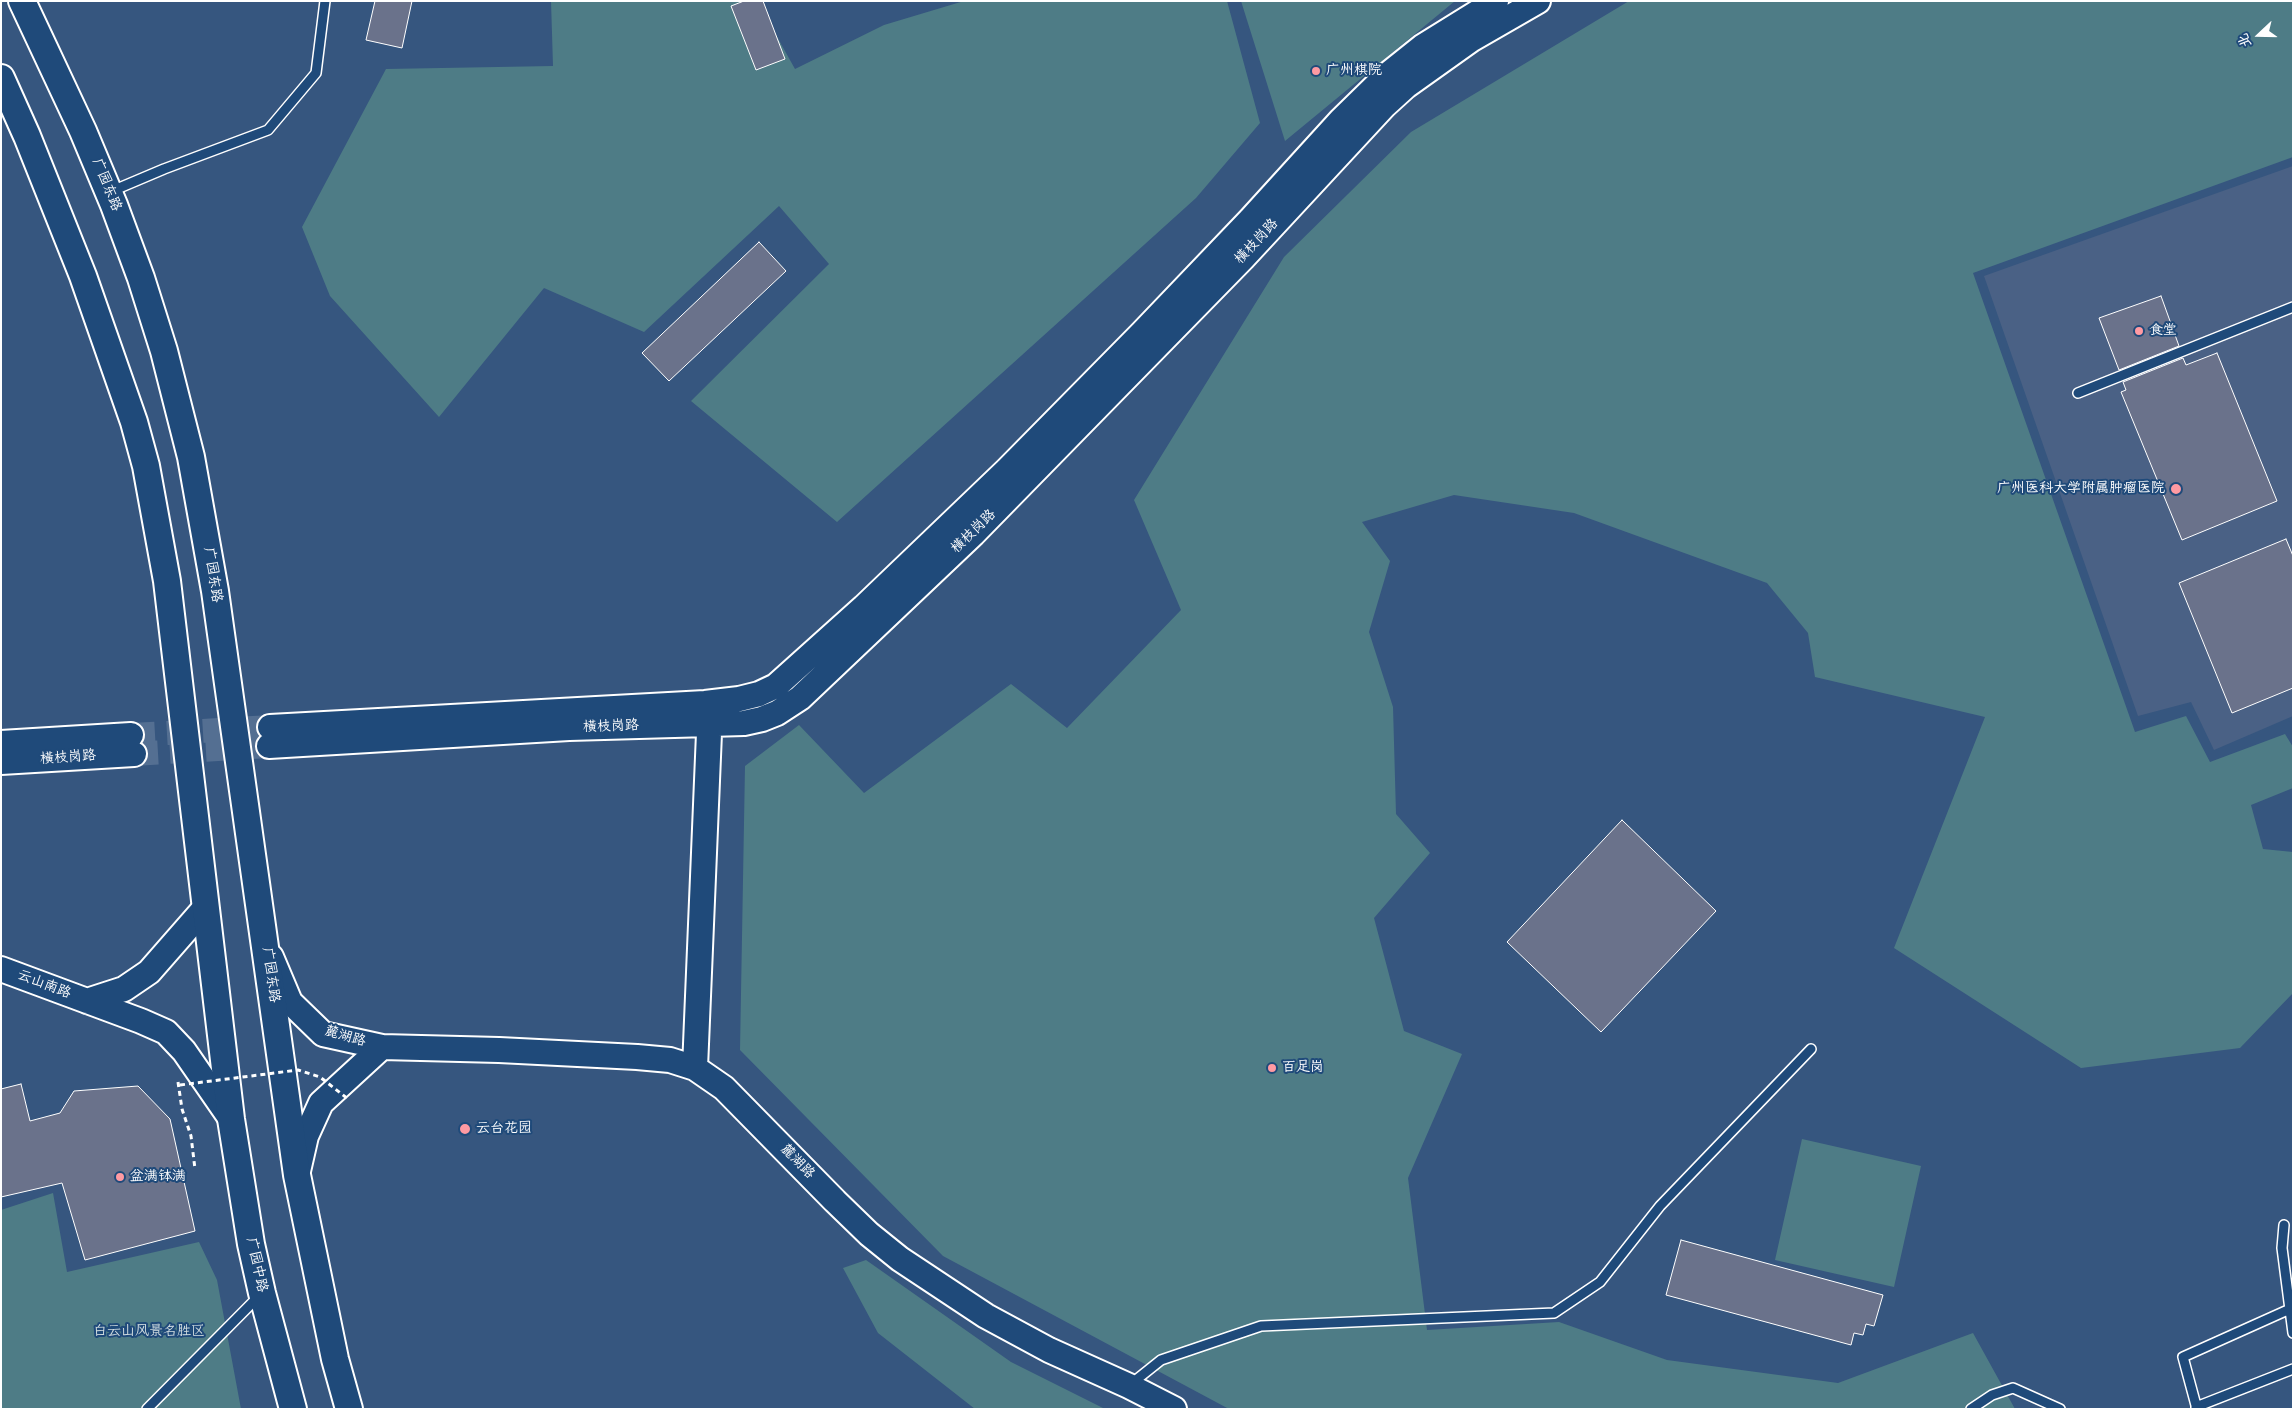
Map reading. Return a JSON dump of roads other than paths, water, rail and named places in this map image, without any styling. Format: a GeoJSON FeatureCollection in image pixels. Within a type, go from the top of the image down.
{"type":"FeatureCollection","features":[{"type":"Feature","properties":{"kind":"main road","name":"广园东路"},"geometry":{"type":"LineString","coordinates":[[22,1],[51,60],[109,192],[141,278],[159,333],[191,457],[215,592],[297,1175]]}},
{"type":"Feature","properties":{"kind":"main road","name":"横枝岗路"},"geometry":{"type":"LineString","coordinates":[[710,713],[739,699],[759,694],[776,686],[796,669],[1014,464],[1243,227],[1340,120],[1387,75],[1422,48],[1496,1]]}},
{"type":"Feature","properties":{"kind":"main road","name":"横枝岗路"},"geometry":{"type":"LineString","coordinates":[[269,737],[710,713],[762,719],[777,713],[800,698],[993,513],[1242,258],[1384,106],[1406,86],[1472,39],[1538,1]]}},
{"type":"Feature","properties":{"kind":"main road"},"geometry":{"type":"LineString","coordinates":[[1,78],[31,144],[83,276],[131,413],[146,466],[167,580],[231,1119]]}},
{"type":"Feature","properties":{"kind":"main road"},"geometry":{"type":"LineString","coordinates":[[695,1068],[710,713]]}},
{"type":"Feature","properties":{"kind":"main road","name":"横枝岗路"},"geometry":{"type":"LineString","coordinates":[[1,743],[133,744],[1,762]]}},
{"type":"Feature","properties":{"kind":"main road"},"geometry":{"type":"LineString","coordinates":[[87,1001],[124,989],[149,972],[205,908]]}},
{"type":"Feature","properties":{"kind":"main road","name":"麓湖路"},"geometry":{"type":"LineString","coordinates":[[266,946],[290,1002],[323,1034],[382,1047],[500,1050],[637,1057],[670,1060],[695,1068],[724,1088],[834,1201],[869,1234],[900,1259],[986,1316],[1049,1350],[1129,1386],[1174,1409]]}},
{"type":"Feature","properties":{"kind":"main road","name":"云山南路"},"geometry":{"type":"LineString","coordinates":[[1,969],[166,1032],[184,1051],[231,1119]]}},
{"type":"Feature","properties":{"kind":"main road","name":"麓湖路"},"geometry":{"type":"LineString","coordinates":[[297,1175],[306,1136],[321,1103],[382,1047]]}},
{"type":"Feature","properties":{"kind":"main road","name":"广园中路"},"geometry":{"type":"LineString","coordinates":[[231,1119],[251,1244],[262,1293],[294,1409]]}},
{"type":"Feature","properties":{"kind":"main road"},"geometry":{"type":"LineString","coordinates":[[297,1175],[334,1359],[349,1409]]}},
{"type":"Feature","properties":{"kind":"lane"},"geometry":{"type":"LineString","coordinates":[[109,192],[268,130],[316,73],[325,1]]}},
{"type":"Feature","properties":{"kind":"lane"},"geometry":{"type":"LineString","coordinates":[[2078,393],[2293,307]]}},
{"type":"Feature","properties":{"kind":"lane"},"geometry":{"type":"LineString","coordinates":[[1129,1386],[1161,1360],[1261,1326],[1554,1313],[1600,1282],[1660,1206],[1811,1049]]}},
{"type":"Feature","properties":{"kind":"lane"},"geometry":{"type":"LineString","coordinates":[[2284,1225],[2282,1248],[2293,1333]]}},
{"type":"Feature","properties":{"kind":"lane"},"geometry":{"type":"LineString","coordinates":[[147,1409],[262,1293]]}},
{"type":"Feature","properties":{"kind":"lane"},"geometry":{"type":"LineString","coordinates":[[2290,1309],[2183,1357],[2197,1408],[2293,1369]]}},
{"type":"Feature","properties":{"kind":"lane"},"geometry":{"type":"LineString","coordinates":[[1971,1409],[1992,1396],[2013,1388],[2060,1409]]}},
{"type":"Feature","properties":{"kind":"tunnel"},"geometry":{"type":"LineString","coordinates":[[131,735],[270,727]]}},
{"type":"Feature","properties":{"kind":"tunnel"},"geometry":{"type":"LineString","coordinates":[[134,754],[269,746]]}},
{"type":"Feature","properties":{"kind":"place","name":"广州棋院"},"geometry":{"type":"Point","coordinates":[1316,71]}},
{"type":"Feature","properties":{"kind":"place","name":"食堂"},"geometry":{"type":"Point","coordinates":[2139,331]}},
{"type":"Feature","properties":{"kind":"place","name":"广州医科大学附属肿瘤医院"},"geometry":{"type":"Point","coordinates":[2176,489]}},
{"type":"Feature","properties":{"kind":"place","name":"百足岗"},"geometry":{"type":"Point","coordinates":[1272,1068]}},
{"type":"Feature","properties":{"kind":"place","name":"云台花园"},"geometry":{"type":"Point","coordinates":[465,1129]}},
{"type":"Feature","properties":{"kind":"place","name":"盆满钵满"},"geometry":{"type":"Point","coordinates":[120,1177]}},
{"type":"Feature","properties":{"kind":"park label","name":"白云山风景名胜区"},"geometry":{"type":"Point","coordinates":[149,1332]}}]}
